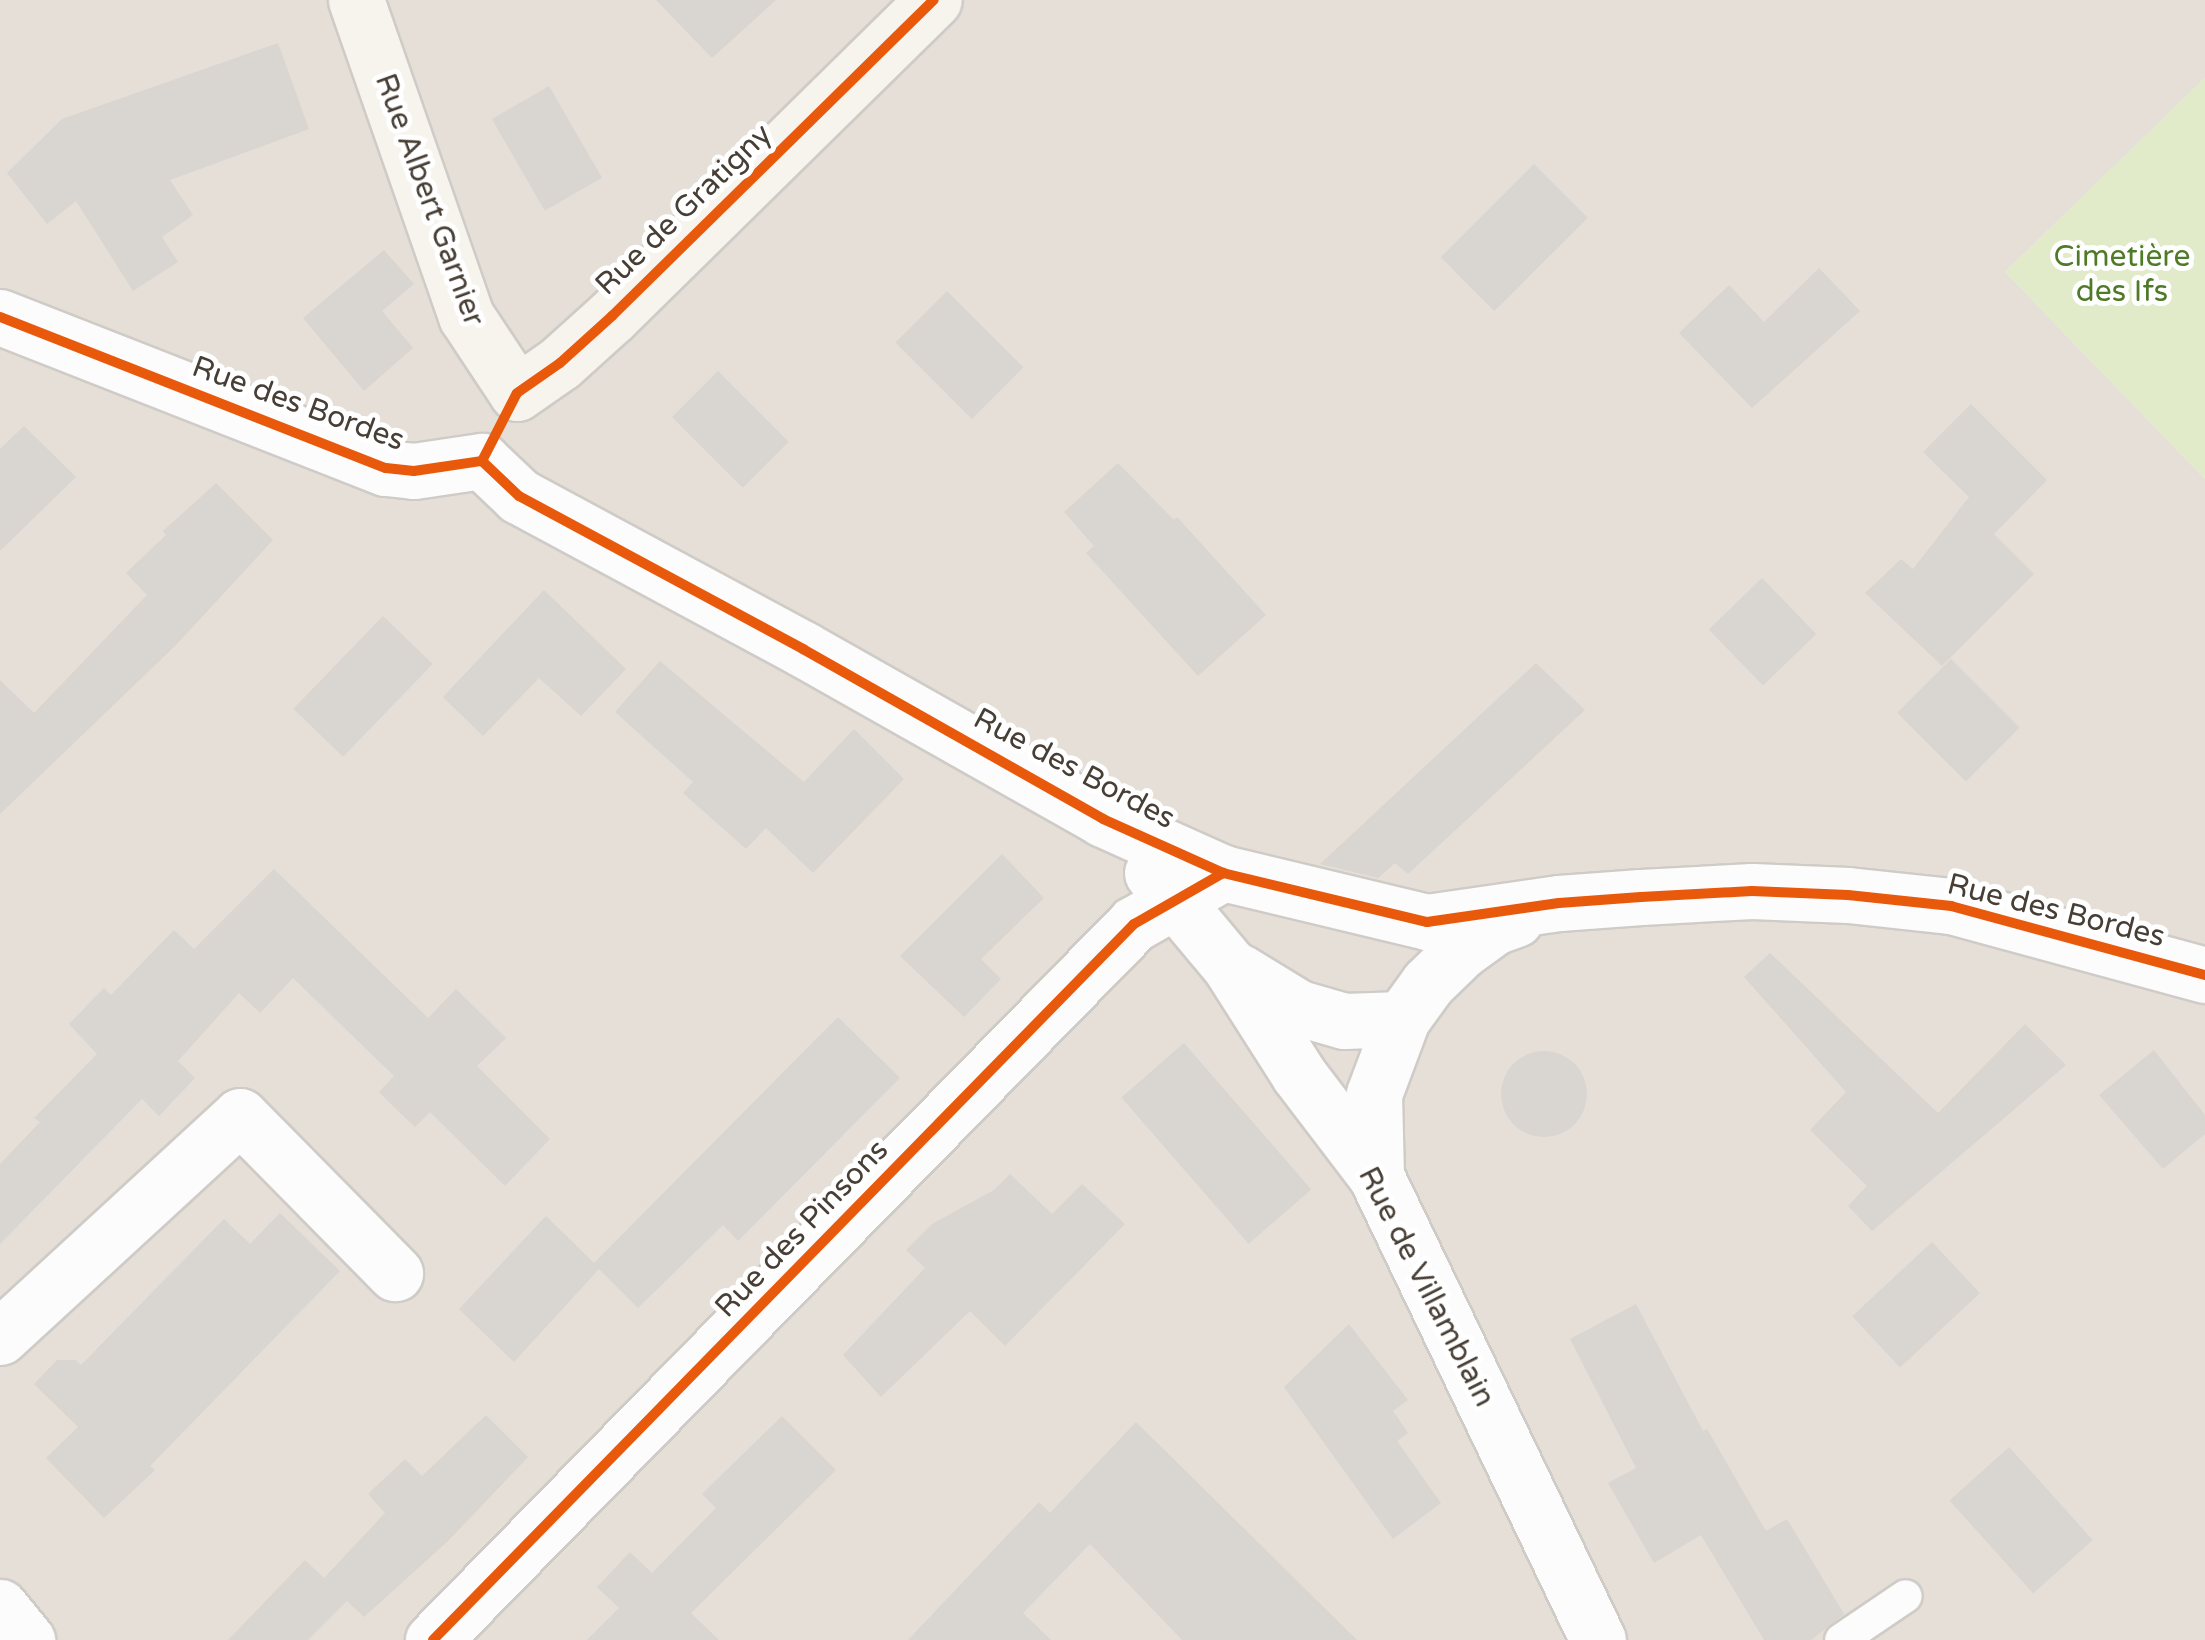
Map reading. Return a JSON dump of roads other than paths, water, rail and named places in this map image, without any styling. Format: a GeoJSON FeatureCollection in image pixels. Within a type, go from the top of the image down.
{"type":"FeatureCollection","features":[{"type":"Feature","properties":{"kind":"street","name":"Rue Albert Garnier"},"geometry":{"type":"LineString","coordinates":[[356,0],[466,316],[517,392]]}},
{"type":"Feature","properties":{"kind":"street","name":"Rue de Gratigny"},"geometry":{"type":"LineString","coordinates":[[482,461],[517,392],[560,363],[612,316],[934,0]]}},
{"type":"Feature","properties":{"kind":"street","name":"Rue des Bordes"},"geometry":{"type":"LineString","coordinates":[[0,318],[386,468],[414,471],[482,461],[519,496],[803,649],[1103,819]]}},
{"type":"Feature","properties":{"kind":"street","name":"Rue de Villamblain"},"geometry":{"type":"LineString","coordinates":[[1103,819],[1200,887],[1229,966],[1299,1075],[1376,1176],[1598,1640]]}},
{"type":"Feature","properties":{"kind":"street","name":"Rue des Bordes"},"geometry":{"type":"LineString","coordinates":[[1200,887],[1428,922],[1559,902],[1752,891],[1917,902],[1968,910],[2205,975]]}},
{"type":"Feature","properties":{"kind":"street","name":"Rue des Pinsons"},"geometry":{"type":"LineString","coordinates":[[433,1640],[1134,924],[1200,887]]}},
{"type":"Feature","properties":{"kind":"street","name":"Rue des Bordes"},"geometry":{"type":"LineString","coordinates":[[1376,1176],[1374,1094],[1402,1019],[1428,983],[1461,951],[1494,927],[1559,902]]}},
{"type":"Feature","properties":{"kind":"street"},"geometry":{"type":"LineString","coordinates":[[1229,966],[1299,1008],[1344,1021],[1402,1019]]}},
{"type":"Feature","properties":{"kind":"street"},"geometry":{"type":"LineString","coordinates":[[0,1337],[240,1116],[395,1273]]}},
{"type":"Feature","properties":{"kind":"street"},"geometry":{"type":"LineString","coordinates":[[0,1607],[27,1640]]}},
{"type":"Feature","properties":{"kind":"lane"},"geometry":{"type":"LineString","coordinates":[[1841,1640],[1906,1596]]}},
{"type":"Feature","properties":{"kind":"park label","name":"Cimetière des Ifs"},"geometry":{"type":"Point","coordinates":[2122,274]}}]}
